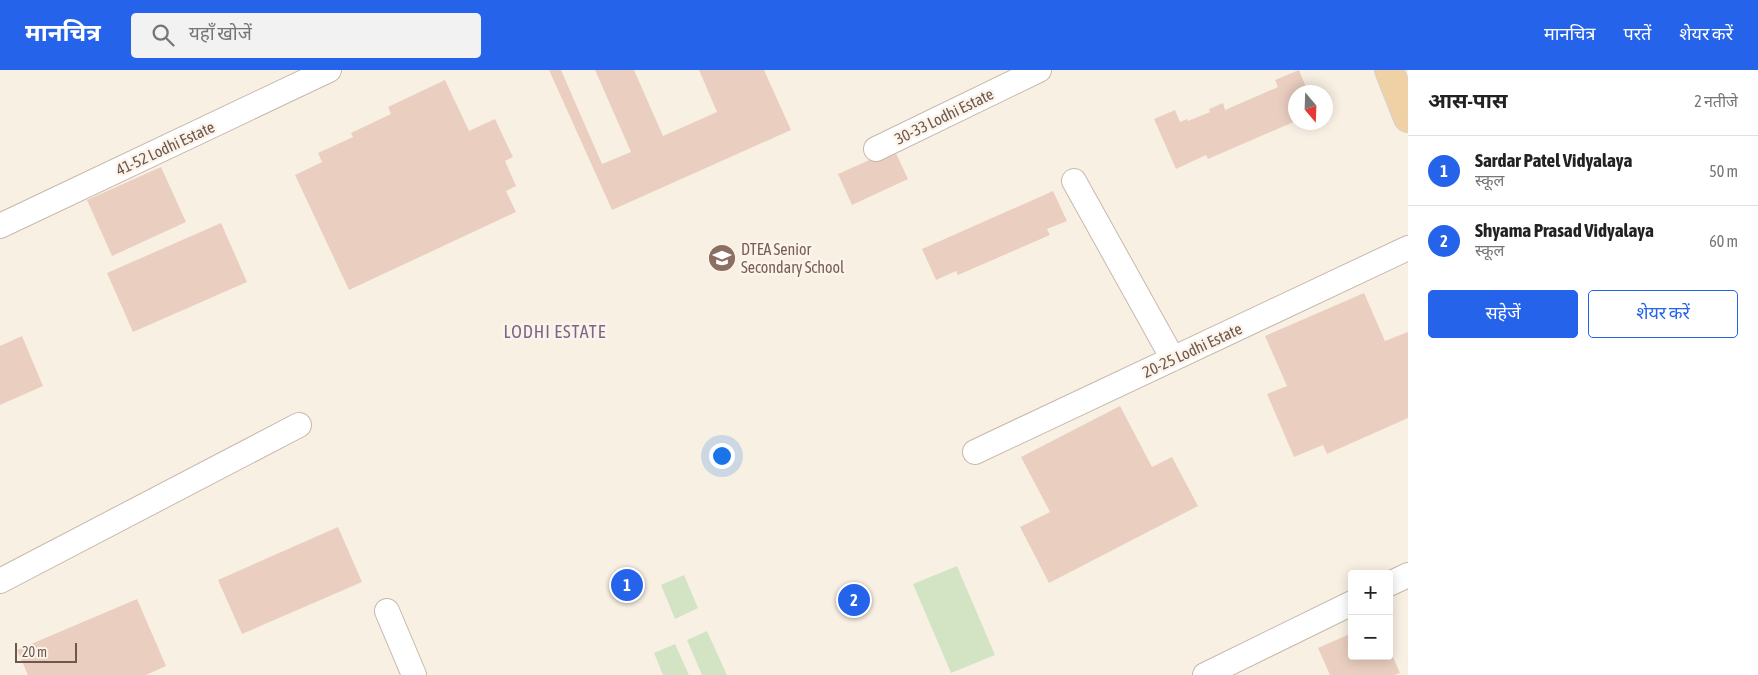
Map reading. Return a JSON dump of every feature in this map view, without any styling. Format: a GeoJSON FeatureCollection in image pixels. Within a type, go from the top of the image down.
{"type":"FeatureCollection","features":[{"type":"Feature","properties":{"kind":"main road"},"geometry":{"type":"LineString","coordinates":[[1389,70],[1408,118]]}},
{"type":"Feature","properties":{"kind":"street","name":"41-52 Lodhi Estate"},"geometry":{"type":"LineString","coordinates":[[0,226],[329,70]]}},
{"type":"Feature","properties":{"kind":"street","name":"30-33 Lodhi Estate"},"geometry":{"type":"LineString","coordinates":[[876,149],[1038,70]]}},
{"type":"Feature","properties":{"kind":"street"},"geometry":{"type":"LineString","coordinates":[[1074,181],[1173,359]]}},
{"type":"Feature","properties":{"kind":"street","name":"20-25 Lodhi Estate"},"geometry":{"type":"LineString","coordinates":[[975,452],[1408,248]]}},
{"type":"Feature","properties":{"kind":"street"},"geometry":{"type":"LineString","coordinates":[[0,581],[299,425]]}},
{"type":"Feature","properties":{"kind":"street"},"geometry":{"type":"LineString","coordinates":[[1393,582],[1408,575]]}},
{"type":"Feature","properties":{"kind":"street"},"geometry":{"type":"LineString","coordinates":[[1206,675],[1348,605]]}},
{"type":"Feature","properties":{"kind":"street"},"geometry":{"type":"LineString","coordinates":[[388,611],[414,675]]}},
{"type":"Feature","properties":{"kind":"green space"},"geometry":{"type":"Polygon","coordinates":[[[957,566],[995,655],[951,673],[913,584],[957,566]]]}},
{"type":"Feature","properties":{"kind":"green space"},"geometry":{"type":"Polygon","coordinates":[[[684,575],[698,608],[675,619],[661,585],[684,575]]]}},
{"type":"Feature","properties":{"kind":"green space"},"geometry":{"type":"Polygon","coordinates":[[[707,631],[727,675],[702,675],[687,640],[707,631]]]}},
{"type":"Feature","properties":{"kind":"green space"},"geometry":{"type":"Polygon","coordinates":[[[675,644],[689,675],[663,675],[654,653],[675,644]]]}},
{"type":"Feature","properties":{"kind":"building"},"geometry":{"type":"Polygon","coordinates":[[[549,70],[561,70],[602,164],[631,152],[595,70],[634,70],[663,136],[717,112],[699,70],[764,70],[791,130],[612,210],[549,70]]]}},
{"type":"Feature","properties":{"kind":"building"},"geometry":{"type":"Polygon","coordinates":[[[1299,70],[1305,85],[1288,85],[1288,124],[1208,159],[1206,155],[1176,169],[1154,119],[1175,110],[1180,122],[1187,119],[1188,121],[1210,112],[1209,109],[1223,103],[1225,110],[1278,87],[1275,80],[1299,70]]]}},
{"type":"Feature","properties":{"kind":"building"},"geometry":{"type":"Polygon","coordinates":[[[445,80],[469,131],[495,119],[513,157],[505,161],[516,186],[506,191],[516,212],[349,290],[295,175],[322,162],[318,153],[353,137],[351,133],[391,114],[388,107],[445,80]]]}},
{"type":"Feature","properties":{"kind":"building"},"geometry":{"type":"Polygon","coordinates":[[[894,149],[908,179],[852,205],[838,174],[894,149]]]}},
{"type":"Feature","properties":{"kind":"building"},"geometry":{"type":"Polygon","coordinates":[[[161,167],[186,222],[112,256],[87,200],[161,167]]]}},
{"type":"Feature","properties":{"kind":"building"},"geometry":{"type":"Polygon","coordinates":[[[1053,191],[1067,221],[1047,229],[1050,235],[958,275],[956,271],[936,280],[922,249],[1053,191]]]}},
{"type":"Feature","properties":{"kind":"building"},"geometry":{"type":"Polygon","coordinates":[[[221,223],[247,282],[133,332],[107,273],[221,223]]]}},
{"type":"Feature","properties":{"kind":"building"},"geometry":{"type":"Polygon","coordinates":[[[1364,293],[1385,341],[1408,332],[1408,418],[1327,454],[1323,445],[1294,457],[1267,394],[1287,386],[1265,336],[1364,293]]]}},
{"type":"Feature","properties":{"kind":"building"},"geometry":{"type":"Polygon","coordinates":[[[22,336],[43,386],[0,405],[0,346],[22,336]]]}},
{"type":"Feature","properties":{"kind":"building"},"geometry":{"type":"Polygon","coordinates":[[[1120,406],[1152,467],[1172,457],[1198,506],[1049,583],[1020,527],[1050,512],[1021,457],[1120,406]]]}},
{"type":"Feature","properties":{"kind":"building"},"geometry":{"type":"Polygon","coordinates":[[[338,527],[362,582],[242,634],[218,580],[338,527]]]}},
{"type":"Feature","properties":{"kind":"building"},"geometry":{"type":"Polygon","coordinates":[[[137,599],[166,666],[146,675],[28,675],[17,650],[137,599]]]}},
{"type":"Feature","properties":{"kind":"building"},"geometry":{"type":"Polygon","coordinates":[[[1348,635],[1348,660],[1393,660],[1393,657],[1400,673],[1394,675],[1330,675],[1318,648],[1348,635]]]}},
{"type":"Feature","properties":{"kind":"place","name":"DTEA Senior Secondary School"},"geometry":{"type":"Point","coordinates":[722,258]}},
{"type":"Feature","properties":{"kind":"place","name":"Sardar Patel Vidyalaya"},"geometry":{"type":"Point","coordinates":[627,585]}},
{"type":"Feature","properties":{"kind":"place","name":"Shyama Prasad Vidyalaya"},"geometry":{"type":"Point","coordinates":[854,600]}},
{"type":"Feature","properties":{"kind":"district","name":"LODHI ESTATE"},"geometry":{"type":"Point","coordinates":[555,332]}}]}
